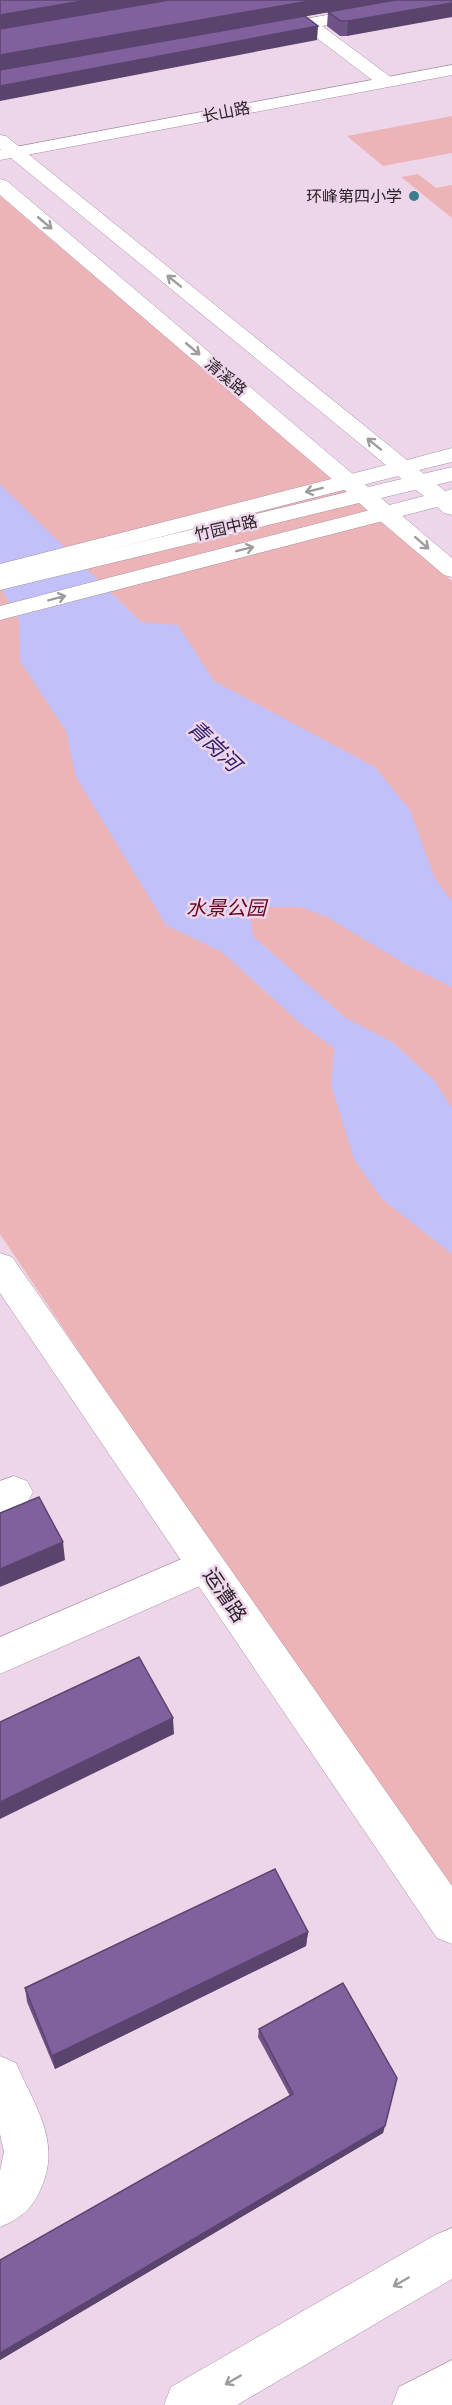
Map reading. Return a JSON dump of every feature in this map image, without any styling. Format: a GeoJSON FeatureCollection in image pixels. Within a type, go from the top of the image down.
{"type":"FeatureCollection","features":[{"type":"Feature","properties":{"kind":"street"},"geometry":{"type":"LineString","coordinates":[[250,33],[437,0]]}},
{"type":"Feature","properties":{"kind":"street"},"geometry":{"type":"LineString","coordinates":[[308,23],[386,82]]}},
{"type":"Feature","properties":{"kind":"street","name":"长山路"},"geometry":{"type":"LineString","coordinates":[[4,152],[452,70]]}},
{"type":"Feature","properties":{"kind":"street"},"geometry":{"type":"LineString","coordinates":[[4,152],[135,274],[198,327]]}},
{"type":"Feature","properties":{"kind":"street"},"geometry":{"type":"LineString","coordinates":[[4,152],[411,475],[448,501]]}},
{"type":"Feature","properties":{"kind":"street","name":"清溪路"},"geometry":{"type":"LineString","coordinates":[[0,185],[112,279],[368,480],[420,512]]}},
{"type":"Feature","properties":{"kind":"street"},"geometry":{"type":"LineString","coordinates":[[112,279],[135,274]]}},
{"type":"Feature","properties":{"kind":"street"},"geometry":{"type":"LineString","coordinates":[[411,475],[452,455]]}},
{"type":"Feature","properties":{"kind":"street","name":"竹园中路"},"geometry":{"type":"LineString","coordinates":[[0,584],[130,550],[368,480],[411,475],[452,474]]}},
{"type":"Feature","properties":{"kind":"street"},"geometry":{"type":"LineString","coordinates":[[0,571],[368,480]]}},
{"type":"Feature","properties":{"kind":"street","name":"清溪路"},"geometry":{"type":"LineString","coordinates":[[368,480],[386,513],[452,570]]}},
{"type":"Feature","properties":{"kind":"street"},"geometry":{"type":"LineString","coordinates":[[0,613],[386,513],[420,512],[448,501]]}},
{"type":"Feature","properties":{"kind":"street","name":"运漕路"},"geometry":{"type":"LineString","coordinates":[[0,1266],[452,1923]]}},
{"type":"Feature","properties":{"kind":"street"},"geometry":{"type":"LineString","coordinates":[[0,1656],[205,1566]]}},
{"type":"Feature","properties":{"kind":"street"},"geometry":{"type":"LineString","coordinates":[[0,2079],[27,2145],[26,2172],[10,2198],[0,2203]]}},
{"type":"Feature","properties":{"kind":"street"},"geometry":{"type":"LineString","coordinates":[[189,2405],[452,2252]]}},
{"type":"Feature","properties":{"kind":"street"},"geometry":{"type":"LineString","coordinates":[[417,2405],[452,2385]]}},
{"type":"Feature","properties":{"kind":"green space"},"geometry":{"type":"Polygon","coordinates":[[[452,116],[452,153],[383,166],[347,136],[452,116]]]}},
{"type":"Feature","properties":{"kind":"green space"},"geometry":{"type":"Polygon","coordinates":[[[418,174],[436,188],[452,185],[452,218],[401,177],[418,174]]]}},
{"type":"Feature","properties":{"kind":"green space","name":"水景公园"},"geometry":{"type":"Polygon","coordinates":[[[0,196],[452,581],[452,1886],[100,1383],[0,1234],[0,196]]]}},
{"type":"Feature","properties":{"kind":"water","name":"青岗河"},"geometry":{"type":"Polygon","coordinates":[[[0,484],[141,622],[178,625],[214,681],[375,767],[410,810],[435,879],[452,901],[452,987],[407,965],[327,917],[301,907],[269,907],[250,916],[253,936],[346,1018],[391,1041],[434,1080],[452,1108],[452,1254],[382,1199],[354,1159],[331,1085],[334,1048],[301,1024],[222,952],[166,925],[76,777],[66,731],[20,661],[19,620],[0,586],[0,484]]]}},
{"type":"Feature","properties":{"kind":"building"},"geometry":{"type":"Polygon","coordinates":[[[0,0],[88,0],[0,15],[0,0]]]}},
{"type":"Feature","properties":{"kind":"building"},"geometry":{"type":"Polygon","coordinates":[[[169,0],[315,0],[0,55],[0,29],[169,0]]]}},
{"type":"Feature","properties":{"kind":"building"},"geometry":{"type":"Polygon","coordinates":[[[395,0],[452,0],[452,3],[348,21],[341,21],[328,12],[395,0]]]}},
{"type":"Feature","properties":{"kind":"building"},"geometry":{"type":"Polygon","coordinates":[[[305,16],[318,26],[0,86],[0,70],[305,16]]]}},
{"type":"Feature","properties":{"kind":"building"},"geometry":{"type":"Polygon","coordinates":[[[39,1497],[63,1542],[0,1569],[0,1513],[39,1497]]]}},
{"type":"Feature","properties":{"kind":"building"},"geometry":{"type":"Polygon","coordinates":[[[139,1657],[173,1718],[0,1802],[0,1722],[139,1657]]]}},
{"type":"Feature","properties":{"kind":"building"},"geometry":{"type":"Polygon","coordinates":[[[275,1869],[308,1932],[52,2056],[25,1988],[275,1869]]]}},
{"type":"Feature","properties":{"kind":"building"},"geometry":{"type":"Polygon","coordinates":[[[343,1983],[397,2078],[385,2126],[0,2353],[0,2260],[293,2094],[259,2029],[343,1983]]]}},
{"type":"Feature","properties":{"kind":"place","name":"环峰第四小学"},"geometry":{"type":"Point","coordinates":[414,196]}}]}
